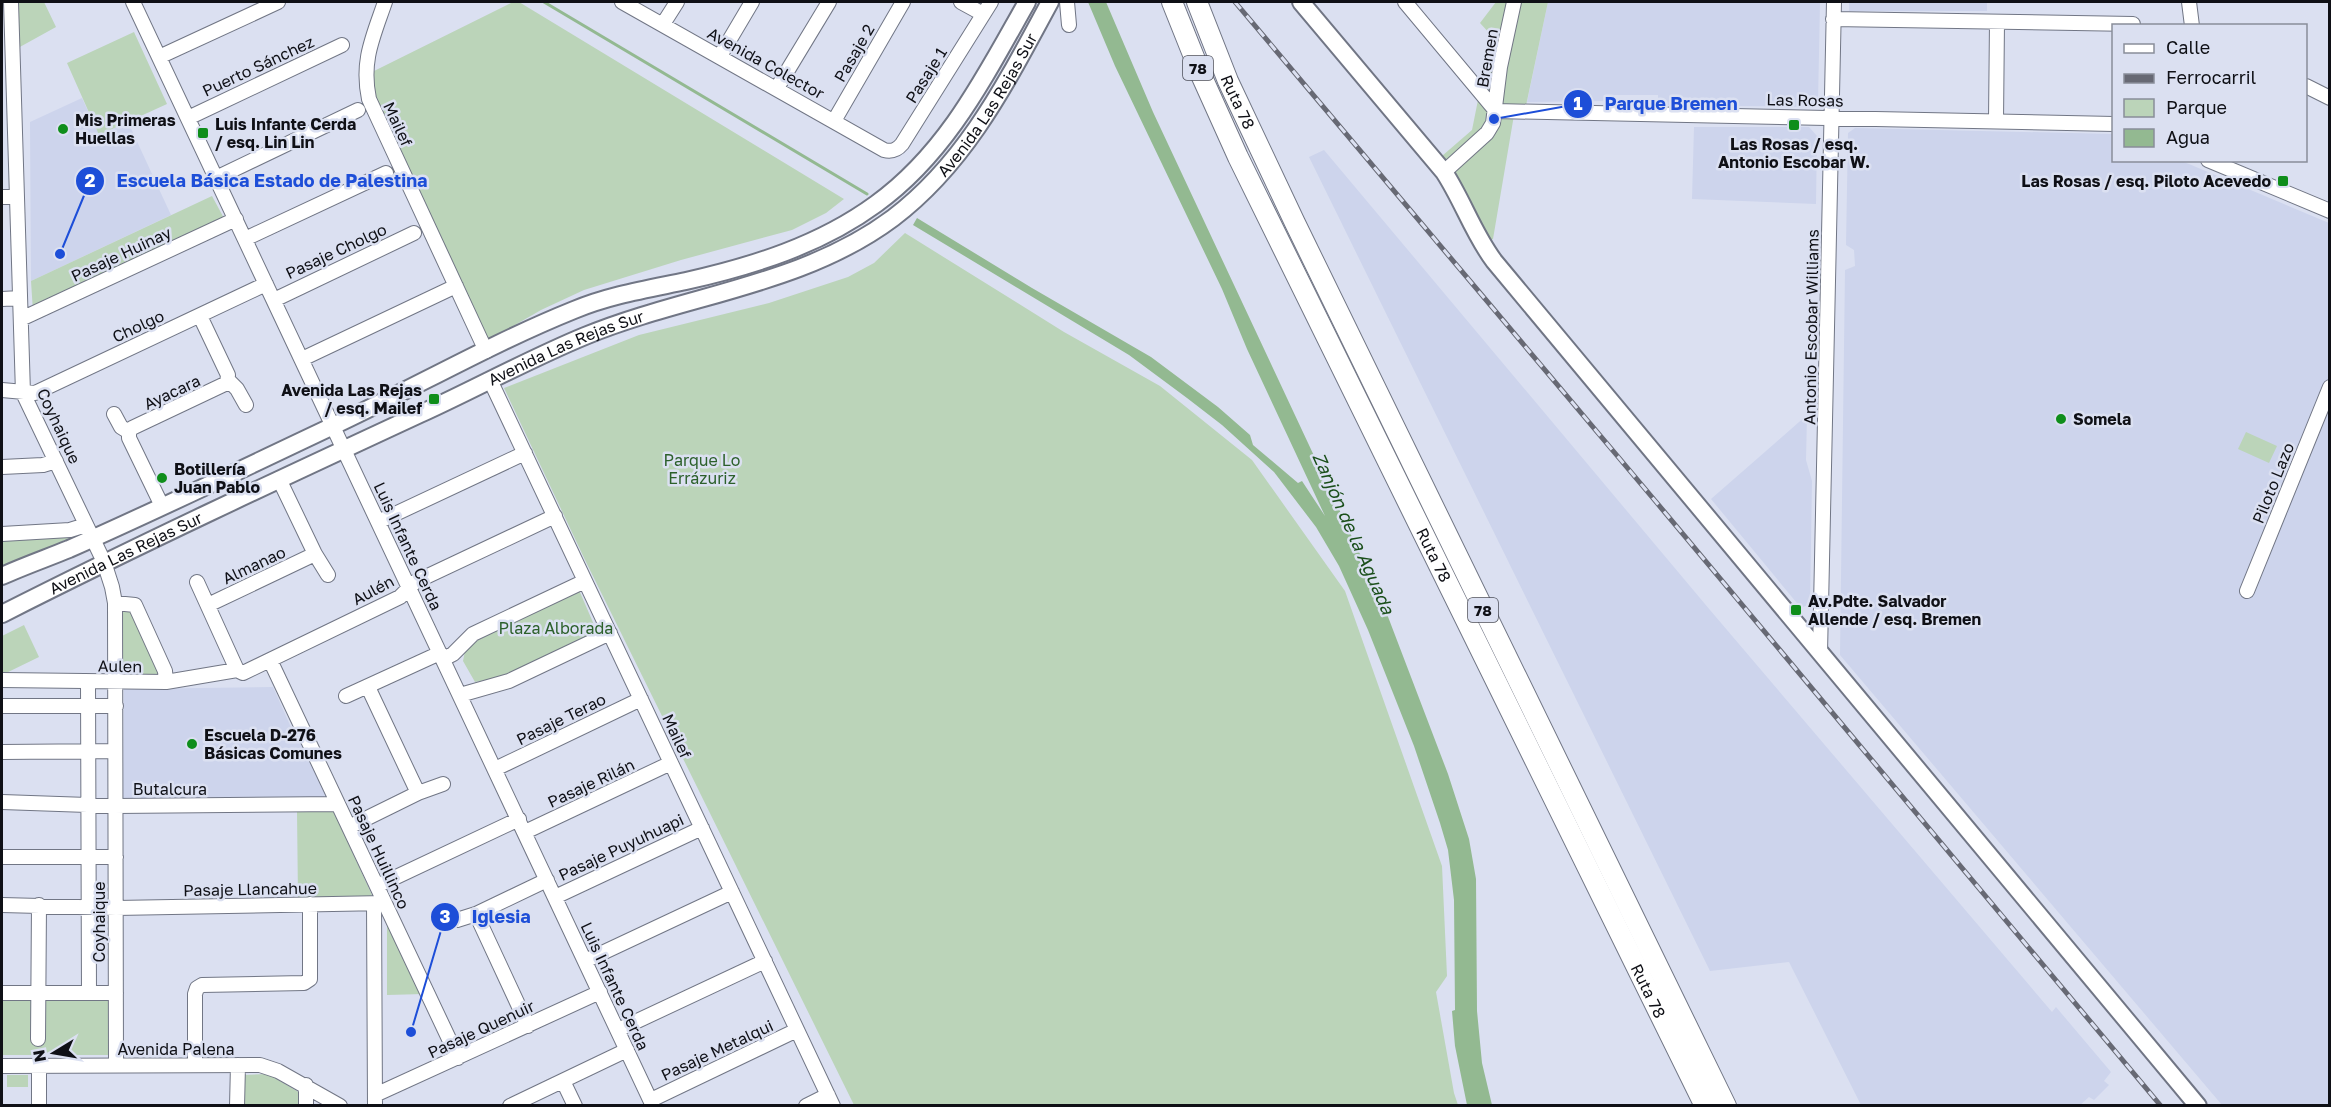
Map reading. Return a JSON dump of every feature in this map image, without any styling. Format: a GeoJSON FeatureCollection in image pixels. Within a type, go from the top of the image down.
{"type":"FeatureCollection","features":[{"type":"Feature","properties":{"kind":"highway","name":"Ruta 78"},"geometry":{"type":"LineString","coordinates":[[1172,2],[1238,157],[1704,1106]]}},
{"type":"Feature","properties":{"kind":"highway","name":"Ruta 78"},"geometry":{"type":"LineString","coordinates":[[1197,2],[1228,81],[1294,223],[1726,1106]]}},
{"type":"Feature","properties":{"kind":"main road","name":"Avenida Las Rejas Sur"},"geometry":{"type":"LineString","coordinates":[[2,576],[89,531],[162,506],[563,315],[597,301],[698,278],[779,255],[820,238],[858,216],[908,178],[949,133],[972,99],[1027,2]]}},
{"type":"Feature","properties":{"kind":"main road","name":"Avenida Las Rejas Sur"},"geometry":{"type":"LineString","coordinates":[[2,614],[104,562],[491,382],[519,366],[615,324],[782,276],[828,257],[872,233],[928,187],[972,137],[996,100],[1050,2]]}},
{"type":"Feature","properties":{"kind":"main road"},"geometry":{"type":"LineString","coordinates":[[1301,2],[1444,172],[1487,251],[2198,1106]]}},
{"type":"Feature","properties":{"kind":"street","name":"Coyhaique"},"geometry":{"type":"LineString","coordinates":[[11,2],[7,62],[8,128],[17,197],[23,393],[104,562],[115,603],[116,1065]]}},
{"type":"Feature","properties":{"kind":"street","name":"Luis Infante Cerda"},"geometry":{"type":"LineString","coordinates":[[133,2],[652,1103]]}},
{"type":"Feature","properties":{"kind":"street"},"geometry":{"type":"LineString","coordinates":[[159,57],[278,2]]}},
{"type":"Feature","properties":{"kind":"street","name":"Mailef"},"geometry":{"type":"LineString","coordinates":[[385,2],[366,62],[365,80],[369,99],[486,351]]}},
{"type":"Feature","properties":{"kind":"street","name":"Avenida Colector"},"geometry":{"type":"LineString","coordinates":[[622,2],[884,150],[894,150]]}},
{"type":"Feature","properties":{"kind":"street"},"geometry":{"type":"LineString","coordinates":[[663,24],[676,2]]}},
{"type":"Feature","properties":{"kind":"street"},"geometry":{"type":"LineString","coordinates":[[720,56],[752,2]]}},
{"type":"Feature","properties":{"kind":"street"},"geometry":{"type":"LineString","coordinates":[[777,88],[829,2]]}},
{"type":"Feature","properties":{"kind":"street","name":"Pasaje 2"},"geometry":{"type":"LineString","coordinates":[[834,121],[903,2]]}},
{"type":"Feature","properties":{"kind":"street"},"geometry":{"type":"LineString","coordinates":[[961,2],[983,14]]}},
{"type":"Feature","properties":{"kind":"street","name":"Pasaje 1"},"geometry":{"type":"LineString","coordinates":[[894,150],[902,144],[991,2]]}},
{"type":"Feature","properties":{"kind":"street"},"geometry":{"type":"LineString","coordinates":[[1067,2],[1069,25]]}},
{"type":"Feature","properties":{"kind":"street"},"geometry":{"type":"LineString","coordinates":[[1405,2],[1496,111]]}},
{"type":"Feature","properties":{"kind":"street","name":"Bremen"},"geometry":{"type":"LineString","coordinates":[[1444,172],[1487,133],[1493,123],[1496,111],[1497,82],[1514,2]]}},
{"type":"Feature","properties":{"kind":"street","name":"Antonio Escobar Williams"},"geometry":{"type":"LineString","coordinates":[[1821,653],[1834,2]]}},
{"type":"Feature","properties":{"kind":"street"},"geometry":{"type":"LineString","coordinates":[[2189,2],[2192,24]]}},
{"type":"Feature","properties":{"kind":"street"},"geometry":{"type":"LineString","coordinates":[[1833,19],[2133,24]]}},
{"type":"Feature","properties":{"kind":"street"},"geometry":{"type":"LineString","coordinates":[[1996,120],[1997,22]]}},
{"type":"Feature","properties":{"kind":"street","name":"Puerto Sánchez"},"geometry":{"type":"LineString","coordinates":[[188,118],[342,45]]}},
{"type":"Feature","properties":{"kind":"street"},"geometry":{"type":"LineString","coordinates":[[2307,86],[2330,98]]}},
{"type":"Feature","properties":{"kind":"street"},"geometry":{"type":"LineString","coordinates":[[216,178],[358,110]]}},
{"type":"Feature","properties":{"kind":"street","name":"Las Rosas"},"geometry":{"type":"LineString","coordinates":[[1496,111],[2112,123]]}},
{"type":"Feature","properties":{"kind":"street"},"geometry":{"type":"LineString","coordinates":[[2213,162],[2330,211]]}},
{"type":"Feature","properties":{"kind":"street"},"geometry":{"type":"LineString","coordinates":[[245,239],[386,173]]}},
{"type":"Feature","properties":{"kind":"street"},"geometry":{"type":"LineString","coordinates":[[2,198],[17,197]]}},
{"type":"Feature","properties":{"kind":"street","name":"Pasaje Huinay"},"geometry":{"type":"LineString","coordinates":[[21,319],[236,219]]}},
{"type":"Feature","properties":{"kind":"street","name":"Pasaje Cholgo"},"geometry":{"type":"LineString","coordinates":[[274,300],[414,233]]}},
{"type":"Feature","properties":{"kind":"street","name":"Cholgo"},"geometry":{"type":"LineString","coordinates":[[23,393],[39,392],[266,284]]}},
{"type":"Feature","properties":{"kind":"street"},"geometry":{"type":"LineString","coordinates":[[302,359],[456,286]]}},
{"type":"Feature","properties":{"kind":"street"},"geometry":{"type":"LineString","coordinates":[[2,299],[20,298]]}},
{"type":"Feature","properties":{"kind":"street"},"geometry":{"type":"LineString","coordinates":[[200,316],[229,381],[237,388],[246,405]]}},
{"type":"Feature","properties":{"kind":"street","name":"Ayacara"},"geometry":{"type":"LineString","coordinates":[[129,432],[132,428],[225,385],[229,381]]}},
{"type":"Feature","properties":{"kind":"street","name":"Mailef"},"geometry":{"type":"LineString","coordinates":[[491,382],[830,1100]]}},
{"type":"Feature","properties":{"kind":"street","name":"Piloto Lazo"},"geometry":{"type":"LineString","coordinates":[[2247,591],[2330,387]]}},
{"type":"Feature","properties":{"kind":"street"},"geometry":{"type":"LineString","coordinates":[[2,390],[23,393]]}},
{"type":"Feature","properties":{"kind":"street"},"geometry":{"type":"LineString","coordinates":[[114,414],[121,427],[129,432],[129,438],[162,506]]}},
{"type":"Feature","properties":{"kind":"street"},"geometry":{"type":"LineString","coordinates":[[378,522],[525,453]]}},
{"type":"Feature","properties":{"kind":"street"},"geometry":{"type":"LineString","coordinates":[[2,467],[43,465],[56,461]]}},
{"type":"Feature","properties":{"kind":"street"},"geometry":{"type":"LineString","coordinates":[[279,479],[315,554],[328,575]]}},
{"type":"Feature","properties":{"kind":"street","name":"Aulén"},"geometry":{"type":"LineString","coordinates":[[237,670],[241,673],[245,672],[270,660],[400,597],[416,582],[555,516]]}},
{"type":"Feature","properties":{"kind":"street"},"geometry":{"type":"LineString","coordinates":[[2,534],[89,531]]}},
{"type":"Feature","properties":{"kind":"street","name":"Almanao"},"geometry":{"type":"LineString","coordinates":[[208,605],[315,554]]}},
{"type":"Feature","properties":{"kind":"street"},"geometry":{"type":"LineString","coordinates":[[346,696],[442,656],[453,654],[473,634],[585,581]]}},
{"type":"Feature","properties":{"kind":"street"},"geometry":{"type":"LineString","coordinates":[[197,582],[237,670]]}},
{"type":"Feature","properties":{"kind":"street"},"geometry":{"type":"LineString","coordinates":[[115,603],[135,605],[165,671],[166,682]]}},
{"type":"Feature","properties":{"kind":"street"},"geometry":{"type":"LineString","coordinates":[[460,695],[509,681],[610,633]]}},
{"type":"Feature","properties":{"kind":"street","name":"Pasaje Huillinco"},"geometry":{"type":"LineString","coordinates":[[270,660],[377,886],[380,903],[375,1100]]}},
{"type":"Feature","properties":{"kind":"street","name":"Aulen"},"geometry":{"type":"LineString","coordinates":[[2,680],[166,682],[237,670]]}},
{"type":"Feature","properties":{"kind":"street"},"geometry":{"type":"LineString","coordinates":[[88,682],[88,993]]}},
{"type":"Feature","properties":{"kind":"street"},"geometry":{"type":"LineString","coordinates":[[368,687],[418,793]]}},
{"type":"Feature","properties":{"kind":"street","name":"Pasaje Terao"},"geometry":{"type":"LineString","coordinates":[[495,769],[641,699]]}},
{"type":"Feature","properties":{"kind":"street"},"geometry":{"type":"LineString","coordinates":[[2,706],[116,706]]}},
{"type":"Feature","properties":{"kind":"street"},"geometry":{"type":"LineString","coordinates":[[2,753],[116,751]]}},
{"type":"Feature","properties":{"kind":"street","name":"Pasaje Rilán"},"geometry":{"type":"LineString","coordinates":[[522,826],[671,763]]}},
{"type":"Feature","properties":{"kind":"street"},"geometry":{"type":"LineString","coordinates":[[349,826],[418,793],[443,784]]}},
{"type":"Feature","properties":{"kind":"street","name":"Butalcura"},"geometry":{"type":"LineString","coordinates":[[2,802],[116,806],[338,804]]}},
{"type":"Feature","properties":{"kind":"street"},"geometry":{"type":"LineString","coordinates":[[377,886],[522,826]]}},
{"type":"Feature","properties":{"kind":"street","name":"Pasaje Puyuhuapi"},"geometry":{"type":"LineString","coordinates":[[555,897],[702,828]]}},
{"type":"Feature","properties":{"kind":"street"},"geometry":{"type":"LineString","coordinates":[[2,857],[116,858]]}},
{"type":"Feature","properties":{"kind":"street","name":"Pasaje Puyuhuapi"},"geometry":{"type":"LineString","coordinates":[[457,920],[476,914],[547,880]]}},
{"type":"Feature","properties":{"kind":"street"},"geometry":{"type":"LineString","coordinates":[[585,961],[732,892]]}},
{"type":"Feature","properties":{"kind":"street","name":"Pasaje Huillinco"},"geometry":{"type":"LineString","coordinates":[[380,903],[458,1058]]}},
{"type":"Feature","properties":{"kind":"street","name":"Pasaje Llancahue"},"geometry":{"type":"LineString","coordinates":[[2,905],[116,908],[380,903]]}},
{"type":"Feature","properties":{"kind":"street"},"geometry":{"type":"LineString","coordinates":[[195,1065],[195,994],[197,988],[202,985],[304,983],[310,979],[310,904]]}},
{"type":"Feature","properties":{"kind":"street"},"geometry":{"type":"LineString","coordinates":[[38,1039],[39,905]]}},
{"type":"Feature","properties":{"kind":"street"},"geometry":{"type":"LineString","coordinates":[[476,914],[528,1026]]}},
{"type":"Feature","properties":{"kind":"street"},"geometry":{"type":"LineString","coordinates":[[618,1030],[765,961]]}},
{"type":"Feature","properties":{"kind":"street","name":"Pasaje Quenuir"},"geometry":{"type":"LineString","coordinates":[[375,1100],[458,1058],[600,992]]}},
{"type":"Feature","properties":{"kind":"street"},"geometry":{"type":"LineString","coordinates":[[2,993],[116,993]]}},
{"type":"Feature","properties":{"kind":"street","name":"Pasaje Metalqui"},"geometry":{"type":"LineString","coordinates":[[652,1103],[797,1030]]}},
{"type":"Feature","properties":{"kind":"street"},"geometry":{"type":"LineString","coordinates":[[510,1106],[627,1050]]}},
{"type":"Feature","properties":{"kind":"street"},"geometry":{"type":"LineString","coordinates":[[237,1106],[238,1065]]}},
{"type":"Feature","properties":{"kind":"street","name":"Avenida Palena"},"geometry":{"type":"LineString","coordinates":[[2,1066],[266,1066],[306,1085],[340,1106]]}},
{"type":"Feature","properties":{"kind":"street"},"geometry":{"type":"LineString","coordinates":[[39,1066],[39,1106]]}},
{"type":"Feature","properties":{"kind":"street"},"geometry":{"type":"LineString","coordinates":[[563,1081],[575,1106]]}},
{"type":"Feature","properties":{"kind":"street"},"geometry":{"type":"LineString","coordinates":[[306,1085],[306,1106]]}},
{"type":"Feature","properties":{"kind":"street"},"geometry":{"type":"LineString","coordinates":[[806,1106],[830,1100]]}},
{"type":"Feature","properties":{"kind":"shaded area"},"geometry":{"type":"Polygon","coordinates":[[[1548,2],[1820,2],[1818,103],[1811,107],[1658,105],[1658,95],[1607,95],[1606,101],[1527,102],[1548,2]]]}},
{"type":"Feature","properties":{"kind":"shaded area"},"geometry":{"type":"Polygon","coordinates":[[[1849,2],[1987,2],[1987,11],[1849,11],[1849,2]]]}},
{"type":"Feature","properties":{"kind":"shaded area"},"geometry":{"type":"Polygon","coordinates":[[[82,98],[99,135],[128,122],[171,215],[31,281],[30,122],[82,98]]]}},
{"type":"Feature","properties":{"kind":"shaded area"},"geometry":{"type":"Polygon","coordinates":[[[1694,127],[1809,127],[1817,136],[1816,204],[1692,199],[1694,127]]]}},
{"type":"Feature","properties":{"kind":"shaded area"},"geometry":{"type":"Polygon","coordinates":[[[1855,128],[2112,134],[2112,162],[2184,162],[2329,223],[2329,1105],[2222,1105],[1840,655],[1845,270],[1855,266],[1854,250],[1846,245],[1848,133],[1855,128]]]}},
{"type":"Feature","properties":{"kind":"shaded area"},"geometry":{"type":"Polygon","coordinates":[[[1324,150],[1710,610],[2052,1012],[2056,1007],[2111,1072],[2104,1081],[2109,1085],[2094,1100],[2089,1097],[2079,1106],[1861,1105],[1789,962],[1710,971],[1309,157],[1324,150]]]}},
{"type":"Feature","properties":{"kind":"shaded area"},"geometry":{"type":"Polygon","coordinates":[[[1807,415],[1806,460],[1812,481],[1810,604],[1801,608],[1711,499],[1807,415]]]}},
{"type":"Feature","properties":{"kind":"shaded area","name":"Escuela D-276 Básicas Comunes"},"geometry":{"type":"Polygon","coordinates":[[[273,687],[298,743],[306,745],[327,791],[323,799],[123,801],[124,689],[273,687]]]}},
{"type":"Feature","properties":{"kind":"green space"},"geometry":{"type":"Polygon","coordinates":[[[17,2],[44,2],[56,27],[18,48],[17,2]]]}},
{"type":"Feature","properties":{"kind":"green space"},"geometry":{"type":"Polygon","coordinates":[[[513,2],[519,2],[844,199],[826,213],[792,230],[681,260],[584,290],[541,310],[487,341],[374,100],[370,73],[513,2]]]}},
{"type":"Feature","properties":{"kind":"green space"},"geometry":{"type":"Polygon","coordinates":[[[1496,2],[1548,2],[1524,115],[1514,115],[1493,239],[1490,240],[1442,156],[1472,130],[1491,35],[1480,23],[1496,2]]]}},
{"type":"Feature","properties":{"kind":"green space"},"geometry":{"type":"Polygon","coordinates":[[[134,32],[167,104],[99,135],[67,63],[134,32]]]}},
{"type":"Feature","properties":{"kind":"green space"},"geometry":{"type":"Polygon","coordinates":[[[212,196],[226,222],[33,312],[31,281],[212,196]]]}},
{"type":"Feature","properties":{"kind":"green space","name":"Parque Lo Errázuriz"},"geometry":{"type":"Polygon","coordinates":[[[905,233],[1064,332],[1160,386],[1252,460],[1345,591],[1442,866],[1447,976],[1436,992],[1458,1105],[854,1105],[585,560],[504,388],[639,335],[769,303],[848,277],[874,263],[905,233]]]}},
{"type":"Feature","properties":{"kind":"green space"},"geometry":{"type":"Polygon","coordinates":[[[2246,432],[2277,446],[2269,463],[2238,449],[2246,432]]]}},
{"type":"Feature","properties":{"kind":"green space"},"geometry":{"type":"Polygon","coordinates":[[[71,537],[2,570],[2,539],[71,537]]]}},
{"type":"Feature","properties":{"kind":"green space","name":"Plaza Alborada"},"geometry":{"type":"Polygon","coordinates":[[[579,590],[598,634],[504,677],[475,682],[463,661],[466,646],[579,590]]]}},
{"type":"Feature","properties":{"kind":"green space"},"geometry":{"type":"Polygon","coordinates":[[[122,607],[134,608],[164,675],[121,674],[122,607]]]}},
{"type":"Feature","properties":{"kind":"green space"},"geometry":{"type":"Polygon","coordinates":[[[24,625],[39,657],[2,675],[2,636],[24,625]]]}},
{"type":"Feature","properties":{"kind":"green space"},"geometry":{"type":"Polygon","coordinates":[[[297,812],[334,812],[372,895],[369,899],[298,899],[297,812]]]}},
{"type":"Feature","properties":{"kind":"green space"},"geometry":{"type":"Polygon","coordinates":[[[387,916],[424,994],[387,995],[387,916]]]}},
{"type":"Feature","properties":{"kind":"green space"},"geometry":{"type":"Polygon","coordinates":[[[2,997],[108,998],[108,1055],[2,1055],[2,997]]]}},
{"type":"Feature","properties":{"kind":"green space"},"geometry":{"type":"Polygon","coordinates":[[[268,1074],[302,1094],[301,1105],[244,1106],[244,1075],[268,1074]]]}},
{"type":"Feature","properties":{"kind":"green space"},"geometry":{"type":"Polygon","coordinates":[[[7,1075],[28,1075],[28,1087],[7,1087],[7,1075]]]}},
{"type":"Feature","properties":{"kind":"water"},"geometry":{"type":"Polygon","coordinates":[[[1088,2],[1106,2],[1153,112],[1382,601],[1448,774],[1469,839],[1476,879],[1477,1011],[1482,1063],[1492,1105],[1467,1105],[1455,1046],[1452,1011],[1455,1010],[1454,900],[1448,850],[1440,823],[1414,746],[1368,630],[1339,566],[1316,527],[1274,472],[1222,425],[1187,398],[1129,355],[913,225],[917,218],[1151,357],[1218,407],[1250,435],[1253,445],[1298,483],[1302,481],[1325,516],[1247,349],[1222,289],[1115,66],[1088,2]]]}},
{"type":"Feature","properties":{"kind":"waterway"},"geometry":{"type":"LineString","coordinates":[[544,2],[867,194]]}},
{"type":"Feature","properties":{"kind":"railway"},"geometry":{"type":"LineString","coordinates":[[1235,2],[2161,1106]]}},
{"type":"Feature","properties":{"kind":"place","name":"Parque Bremen"},"geometry":{"type":"Point","coordinates":[1494,119]}},
{"type":"Feature","properties":{"kind":"place","name":"Las Rosas / esq. Antonio Escobar W."},"geometry":{"type":"Point","coordinates":[1794,125]}},
{"type":"Feature","properties":{"kind":"place","name":"Mis Primeras Huellas"},"geometry":{"type":"Point","coordinates":[63,129]}},
{"type":"Feature","properties":{"kind":"place","name":"Luis Infante Cerda / esq. Lin Lin"},"geometry":{"type":"Point","coordinates":[203,133]}},
{"type":"Feature","properties":{"kind":"place","name":"Las Rosas / esq. Piloto Acevedo"},"geometry":{"type":"Point","coordinates":[2283,181]}},
{"type":"Feature","properties":{"kind":"place","name":"Escuela Básica Estado de Palestina"},"geometry":{"type":"Point","coordinates":[60,254]}},
{"type":"Feature","properties":{"kind":"place","name":"Avenida Las Rejas / esq. Mailef"},"geometry":{"type":"Point","coordinates":[434,399]}},
{"type":"Feature","properties":{"kind":"place","name":"Somela"},"geometry":{"type":"Point","coordinates":[2061,419]}},
{"type":"Feature","properties":{"kind":"place","name":"Botillería Juan Pablo"},"geometry":{"type":"Point","coordinates":[162,478]}},
{"type":"Feature","properties":{"kind":"place","name":"Av.Pdte. Salvador Allende / esq. Bremen"},"geometry":{"type":"Point","coordinates":[1796,610]}},
{"type":"Feature","properties":{"kind":"place","name":"Escuela D-276 Básicas Comunes"},"geometry":{"type":"Point","coordinates":[192,744]}},
{"type":"Feature","properties":{"kind":"place","name":"Iglesia"},"geometry":{"type":"Point","coordinates":[411,1032]}},
{"type":"Feature","properties":{"kind":"water label","name":"Zanjón de la Aguada"},"geometry":{"type":"Point","coordinates":[1354,533]}}]}
